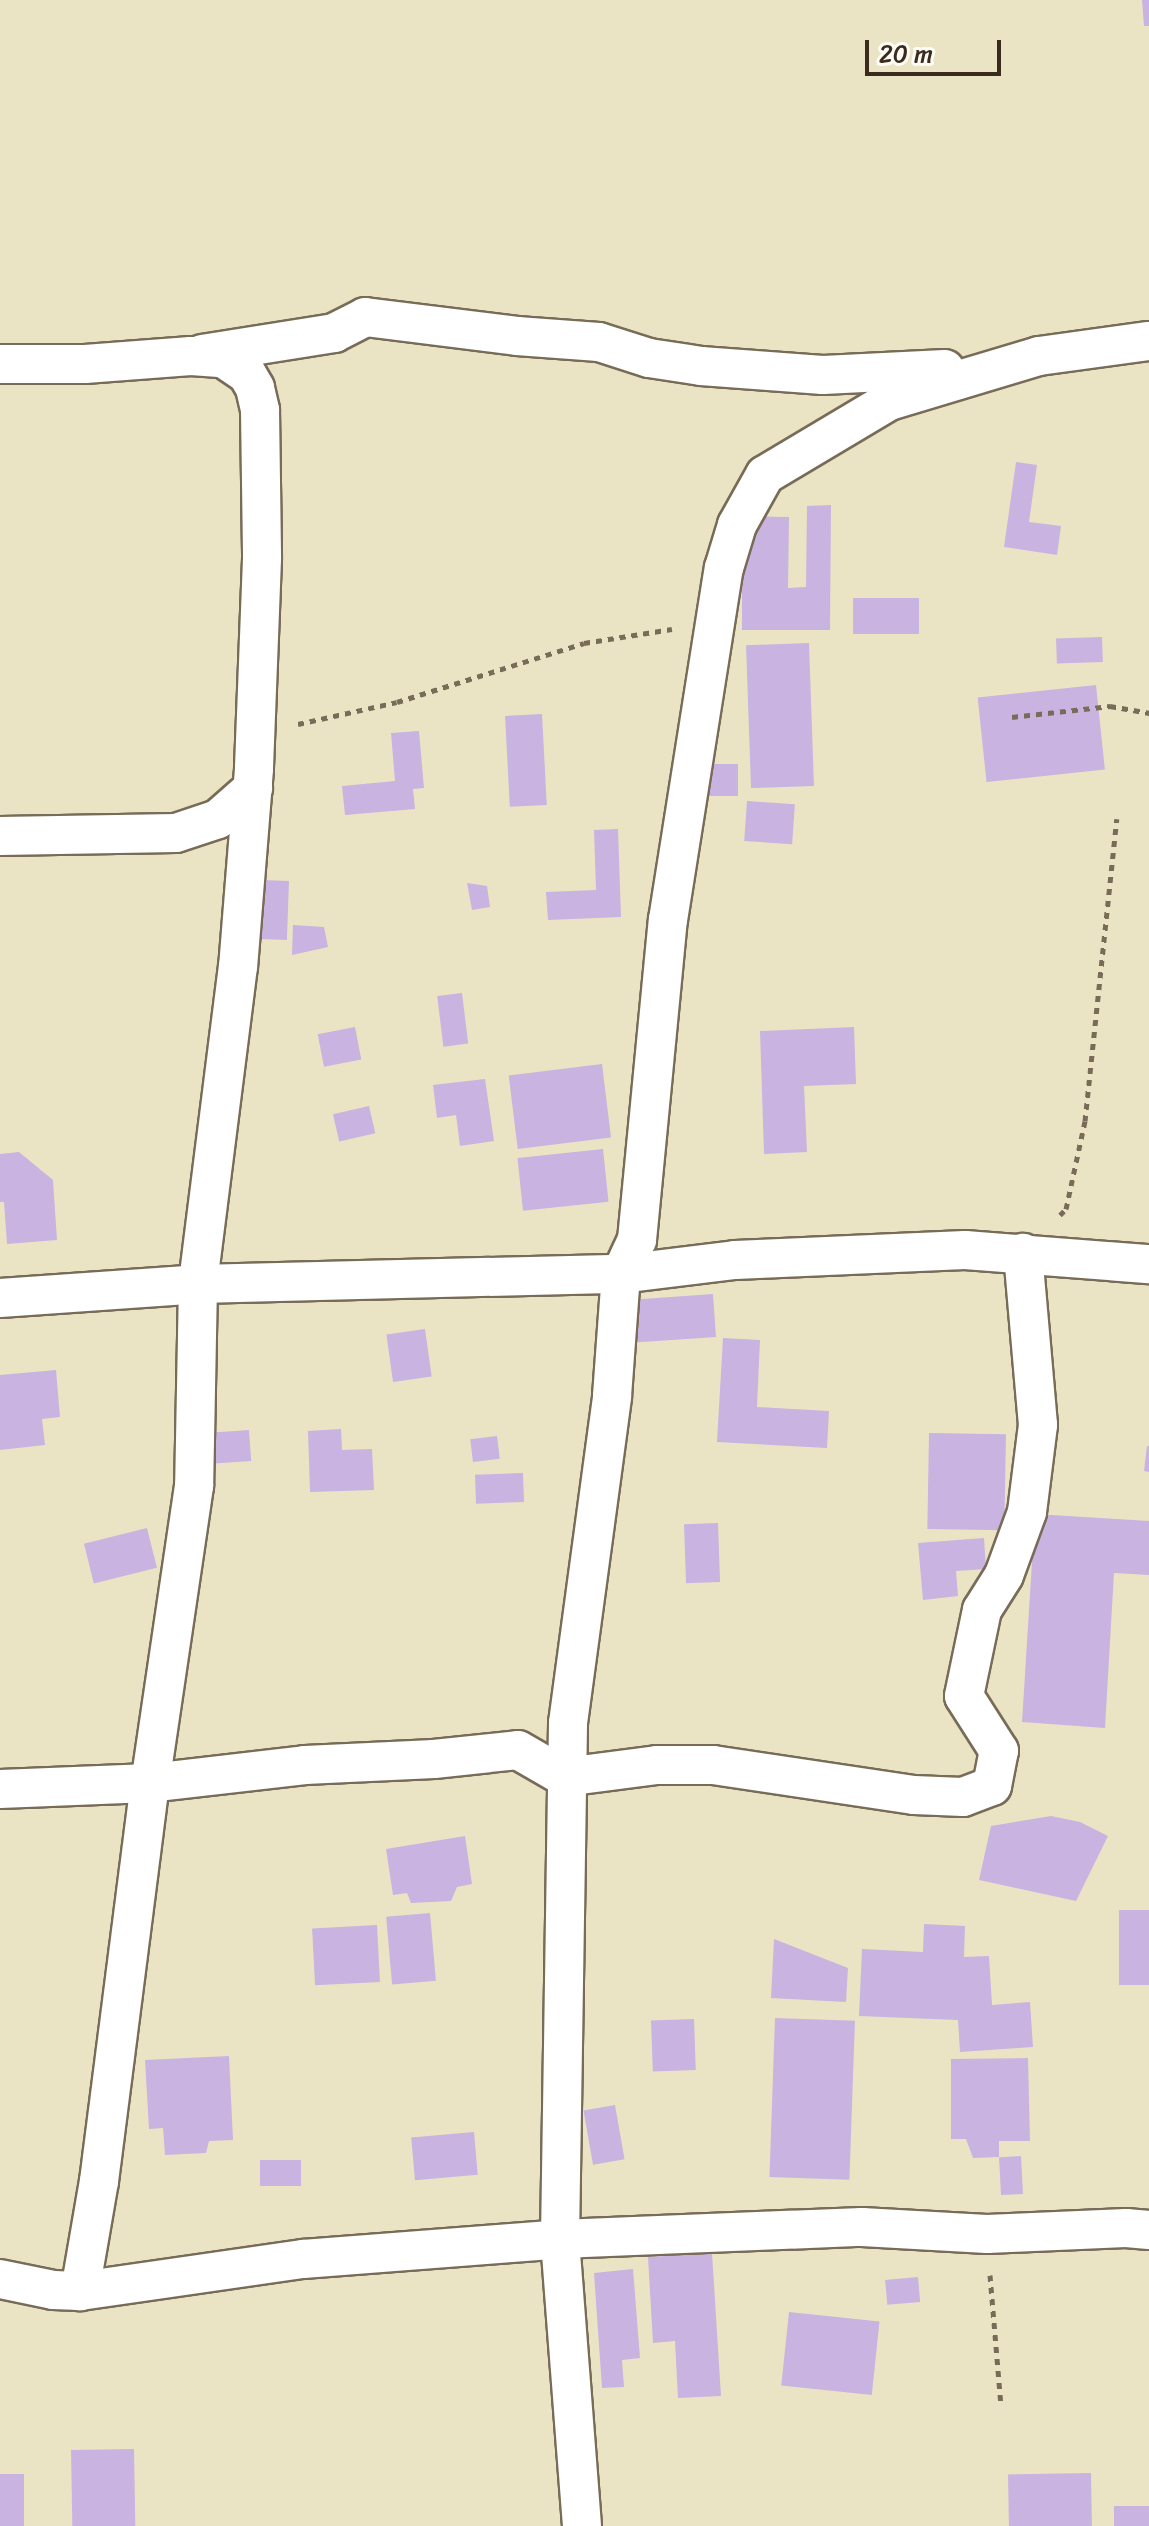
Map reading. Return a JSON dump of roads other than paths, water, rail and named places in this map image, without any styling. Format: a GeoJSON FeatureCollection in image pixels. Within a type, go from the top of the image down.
{"type":"FeatureCollection","features":[{"type":"Feature","properties":{"kind":"street"},"geometry":{"type":"LineString","coordinates":[[0,364],[85,364],[191,356],[334,333],[365,317],[517,336],[599,342],[649,358],[701,366],[823,375],[1005,366]]}},
{"type":"Feature","properties":{"kind":"street"},"geometry":{"type":"LineString","coordinates":[[582,2526],[560,2239],[568,1723],[612,1396],[621,1274],[637,1240],[668,920],[724,568],[737,525],[765,475],[889,401],[1039,356],[1149,341]]}},
{"type":"Feature","properties":{"kind":"street"},"geometry":{"type":"LineString","coordinates":[[80,2291],[99,2181],[150,1783],[194,1486],[198,1284],[238,966],[253,779],[262,559],[260,410],[255,388],[247,374],[223,358],[191,356]]}},
{"type":"Feature","properties":{"kind":"street"},"geometry":{"type":"LineString","coordinates":[[0,836],[176,833],[218,819],[253,779]]}},
{"type":"Feature","properties":{"kind":"street"},"geometry":{"type":"LineString","coordinates":[[0,1298],[198,1284],[621,1274],[735,1260],[965,1250],[1149,1264]]}},
{"type":"Feature","properties":{"kind":"street"},"geometry":{"type":"LineString","coordinates":[[0,1789],[150,1783],[305,1765],[434,1759],[518,1750],[565,1777],[657,1765],[713,1765],[914,1795],[963,1797],[992,1786],[999,1751],[964,1696],[982,1610],[1004,1575],[1027,1512],[1038,1425],[1023,1253]]}},
{"type":"Feature","properties":{"kind":"street"},"geometry":{"type":"LineString","coordinates":[[0,2279],[53,2290],[80,2291],[303,2259],[560,2239],[862,2227],[987,2234],[1126,2228],[1149,2230]]}}]}
